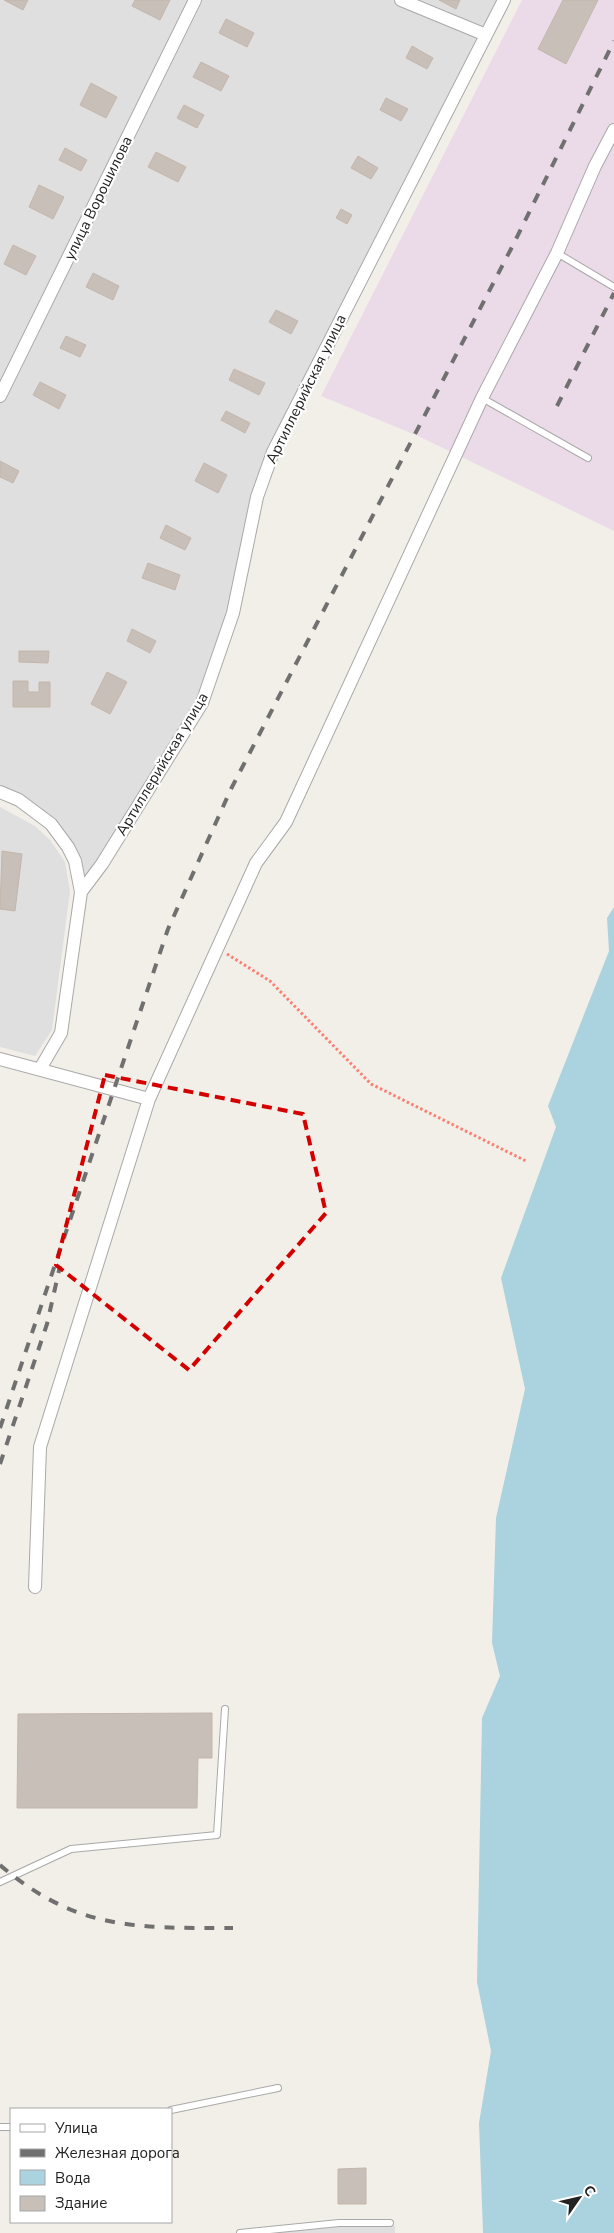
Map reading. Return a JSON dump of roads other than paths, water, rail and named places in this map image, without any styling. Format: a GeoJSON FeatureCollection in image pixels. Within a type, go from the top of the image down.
{"type":"FeatureCollection","features":[{"type":"Feature","properties":{"kind":"street","name":"улица Ворошилова"},"geometry":{"type":"LineString","coordinates":[[0,396],[195,0]]}},
{"type":"Feature","properties":{"kind":"street"},"geometry":{"type":"LineString","coordinates":[[401,0],[486,35]]}},
{"type":"Feature","properties":{"kind":"street","name":"Артиллерийская улица"},"geometry":{"type":"LineString","coordinates":[[81,892],[102,864],[202,703],[234,612],[257,497],[273,452],[504,0]]}},
{"type":"Feature","properties":{"kind":"street"},"geometry":{"type":"LineString","coordinates":[[35,1587],[40,1447],[149,1099],[256,863],[286,822],[482,398],[557,253],[595,166],[614,130]]}},
{"type":"Feature","properties":{"kind":"street","name":"Артиллерийская улица"},"geometry":{"type":"LineString","coordinates":[[0,792],[19,800],[52,824],[75,861],[81,892],[61,1033],[40,1069]]}},
{"type":"Feature","properties":{"kind":"street"},"geometry":{"type":"LineString","coordinates":[[0,1059],[149,1099]]}},
{"type":"Feature","properties":{"kind":"lane"},"geometry":{"type":"LineString","coordinates":[[557,253],[614,287]]}},
{"type":"Feature","properties":{"kind":"lane"},"geometry":{"type":"LineString","coordinates":[[482,398],[588,458]]}},
{"type":"Feature","properties":{"kind":"lane"},"geometry":{"type":"LineString","coordinates":[[0,1882],[71,1850],[217,1835],[225,1709]]}},
{"type":"Feature","properties":{"kind":"lane"},"geometry":{"type":"LineString","coordinates":[[172,2110],[278,2088]]}},
{"type":"Feature","properties":{"kind":"lane"},"geometry":{"type":"LineString","coordinates":[[240,2233],[339,2223],[390,2223]]}},
{"type":"Feature","properties":{"kind":"water"},"geometry":{"type":"Polygon","coordinates":[[[614,907],[614,2233],[483,2233],[479,2123],[491,2051],[477,1982],[482,1718],[500,1676],[492,1643],[496,1518],[525,1389],[501,1278],[556,1127],[548,1106],[609,951],[607,918],[614,907]]]}},
{"type":"Feature","properties":{"kind":"railway"},"geometry":{"type":"LineString","coordinates":[[0,1428],[168,929],[231,789],[512,247],[614,41]]}},
{"type":"Feature","properties":{"kind":"railway"},"geometry":{"type":"LineString","coordinates":[[557,406],[614,293]]}},
{"type":"Feature","properties":{"kind":"railway"},"geometry":{"type":"LineString","coordinates":[[0,1464],[47,1324],[60,1266]]}},
{"type":"Feature","properties":{"kind":"railway"},"geometry":{"type":"LineString","coordinates":[[0,1865],[28,1887],[56,1903],[83,1914],[110,1921],[138,1925],[233,1928]]}}]}
